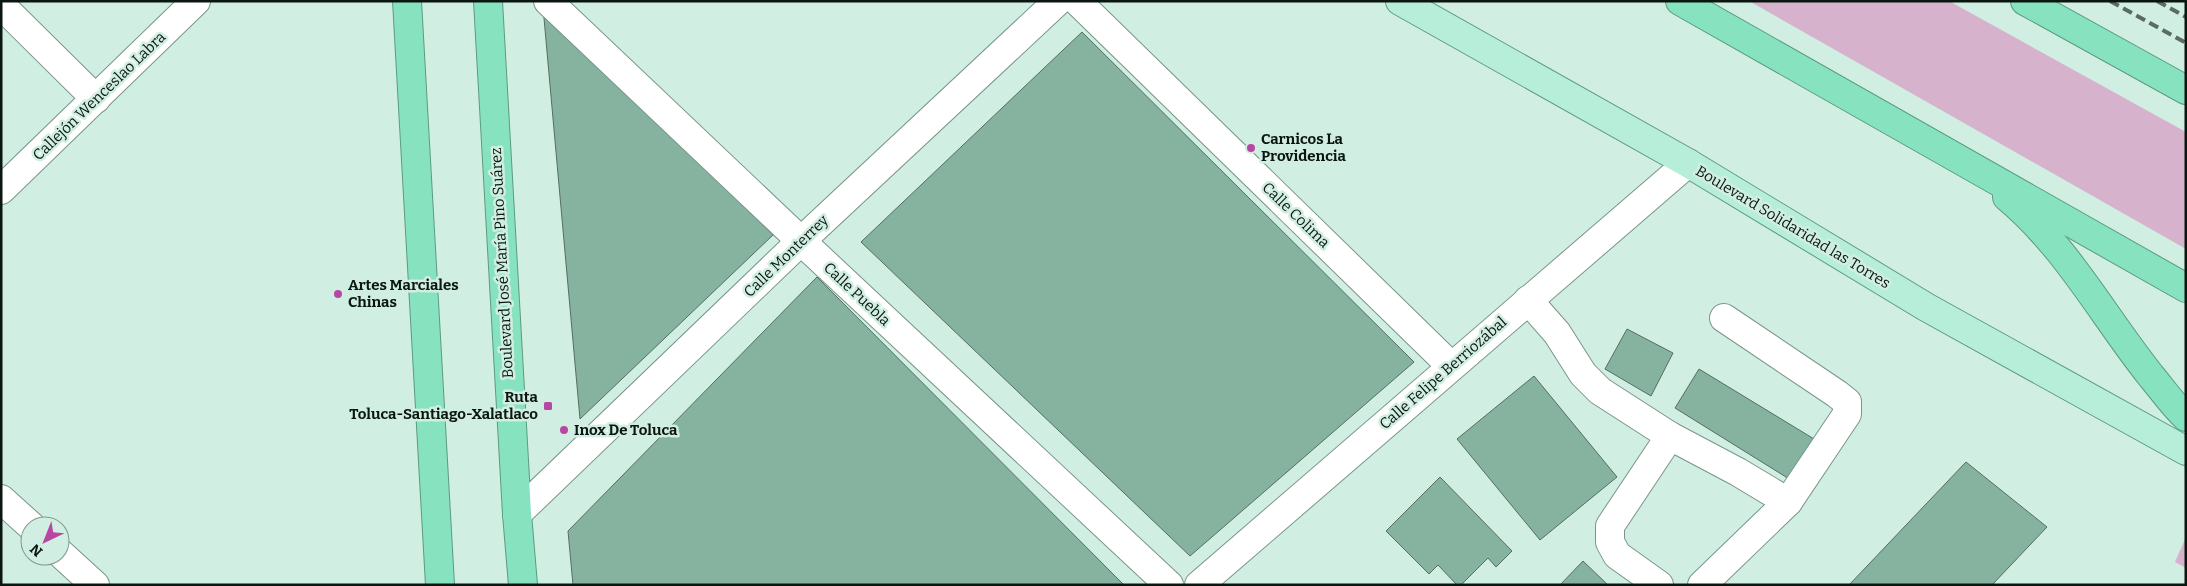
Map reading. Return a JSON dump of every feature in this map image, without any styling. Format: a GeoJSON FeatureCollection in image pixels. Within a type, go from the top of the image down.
{"type":"FeatureCollection","features":[{"type":"Feature","properties":{"kind":"highway"},"geometry":{"type":"LineString","coordinates":[[407,1],[440,585]]}},
{"type":"Feature","properties":{"kind":"highway","name":"Boulevard José María Pino Suárez"},"geometry":{"type":"LineString","coordinates":[[488,1],[516,514],[523,585]]}},
{"type":"Feature","properties":{"kind":"highway"},"geometry":{"type":"LineString","coordinates":[[1680,1],[1944,149],[2186,288]]}},
{"type":"Feature","properties":{"kind":"highway"},"geometry":{"type":"LineString","coordinates":[[2025,1],[2186,90]]}},
{"type":"Feature","properties":{"kind":"highway"},"geometry":{"type":"LineString","coordinates":[[1944,149],[2009,199],[2039,228],[2065,257],[2137,358],[2186,417]]}},
{"type":"Feature","properties":{"kind":"main road","name":"Boulevard Solidaridad las Torres"},"geometry":{"type":"LineString","coordinates":[[1400,1],[1688,163],[1926,307],[2186,451]]}},
{"type":"Feature","properties":{"kind":"street","name":"Callejón Wenceslao Labra"},"geometry":{"type":"LineString","coordinates":[[1,190],[196,1]]}},
{"type":"Feature","properties":{"kind":"street","name":"Calle Puebla"},"geometry":{"type":"LineString","coordinates":[[548,1],[801,241],[1169,585]]}},
{"type":"Feature","properties":{"kind":"street","name":"Calle Monterrey"},"geometry":{"type":"LineString","coordinates":[[516,514],[801,241],[1058,1]]}},
{"type":"Feature","properties":{"kind":"street","name":"Calle Colima"},"geometry":{"type":"LineString","coordinates":[[1078,1],[1451,366]]}},
{"type":"Feature","properties":{"kind":"street"},"geometry":{"type":"LineString","coordinates":[[1,5],[96,99]]}},
{"type":"Feature","properties":{"kind":"street","name":"Calle Felipe Berriozábal"},"geometry":{"type":"LineString","coordinates":[[1200,585],[1688,163]]}},
{"type":"Feature","properties":{"kind":"street"},"geometry":{"type":"LineString","coordinates":[[1528,300],[1557,333],[1583,374],[1600,391],[1670,436],[1738,472],[1788,502]]}},
{"type":"Feature","properties":{"kind":"street"},"geometry":{"type":"LineString","coordinates":[[1702,585],[1788,502],[1847,414],[1846,402],[1724,318]]}},
{"type":"Feature","properties":{"kind":"street"},"geometry":{"type":"LineString","coordinates":[[1659,585],[1617,555],[1610,542],[1610,526],[1670,436]]}},
{"type":"Feature","properties":{"kind":"street"},"geometry":{"type":"LineString","coordinates":[[1,499],[20,516]]}},
{"type":"Feature","properties":{"kind":"street"},"geometry":{"type":"LineString","coordinates":[[70,563],[88,582]]}},
{"type":"Feature","properties":{"kind":"shaded area"},"geometry":{"type":"Polygon","coordinates":[[[1749,1],[1949,1],[2186,132],[2186,249],[1749,1]]]}},
{"type":"Feature","properties":{"kind":"shaded area"},"geometry":{"type":"Polygon","coordinates":[[[2186,537],[2186,568],[2175,562],[2186,537]]]}},
{"type":"Feature","properties":{"kind":"building"},"geometry":{"type":"Polygon","coordinates":[[[543,7],[773,235],[580,419],[543,7]]]}},
{"type":"Feature","properties":{"kind":"building"},"geometry":{"type":"Polygon","coordinates":[[[1082,32],[1414,362],[1190,556],[861,242],[1082,32]]]}},
{"type":"Feature","properties":{"kind":"building"},"geometry":{"type":"Polygon","coordinates":[[[817,277],[1124,585],[573,585],[568,531],[817,277]]]}},
{"type":"Feature","properties":{"kind":"building"},"geometry":{"type":"Polygon","coordinates":[[[1627,329],[1673,353],[1651,396],[1605,369],[1627,329]]]}},
{"type":"Feature","properties":{"kind":"building"},"geometry":{"type":"Polygon","coordinates":[[[1699,369],[1819,442],[1794,482],[1675,408],[1699,369]]]}},
{"type":"Feature","properties":{"kind":"building"},"geometry":{"type":"Polygon","coordinates":[[[1534,376],[1617,477],[1540,540],[1457,439],[1534,376]]]}},
{"type":"Feature","properties":{"kind":"building"},"geometry":{"type":"Polygon","coordinates":[[[1966,462],[2047,527],[1992,585],[1849,585],[1966,462]]]}},
{"type":"Feature","properties":{"kind":"building"},"geometry":{"type":"Polygon","coordinates":[[[1440,477],[1512,551],[1496,567],[1488,558],[1461,585],[1457,585],[1438,565],[1429,574],[1386,531],[1440,477]]]}},
{"type":"Feature","properties":{"kind":"building"},"geometry":{"type":"Polygon","coordinates":[[[1583,561],[1608,585],[1560,585],[1583,561]]]}},
{"type":"Feature","properties":{"kind":"railway"},"geometry":{"type":"LineString","coordinates":[[2110,1],[2186,43]]}},
{"type":"Feature","properties":{"kind":"railway"},"geometry":{"type":"LineString","coordinates":[[2157,1],[2186,17]]}},
{"type":"Feature","properties":{"kind":"place","name":"Carnicos La Providencia"},"geometry":{"type":"Point","coordinates":[1251,148]}},
{"type":"Feature","properties":{"kind":"place","name":"Artes Marciales Chinas"},"geometry":{"type":"Point","coordinates":[338,294]}},
{"type":"Feature","properties":{"kind":"place","name":"Ruta Toluca-Santiago-Xalatlaco"},"geometry":{"type":"Point","coordinates":[548,406]}},
{"type":"Feature","properties":{"kind":"place","name":"Inox De Toluca"},"geometry":{"type":"Point","coordinates":[564,430]}}]}
